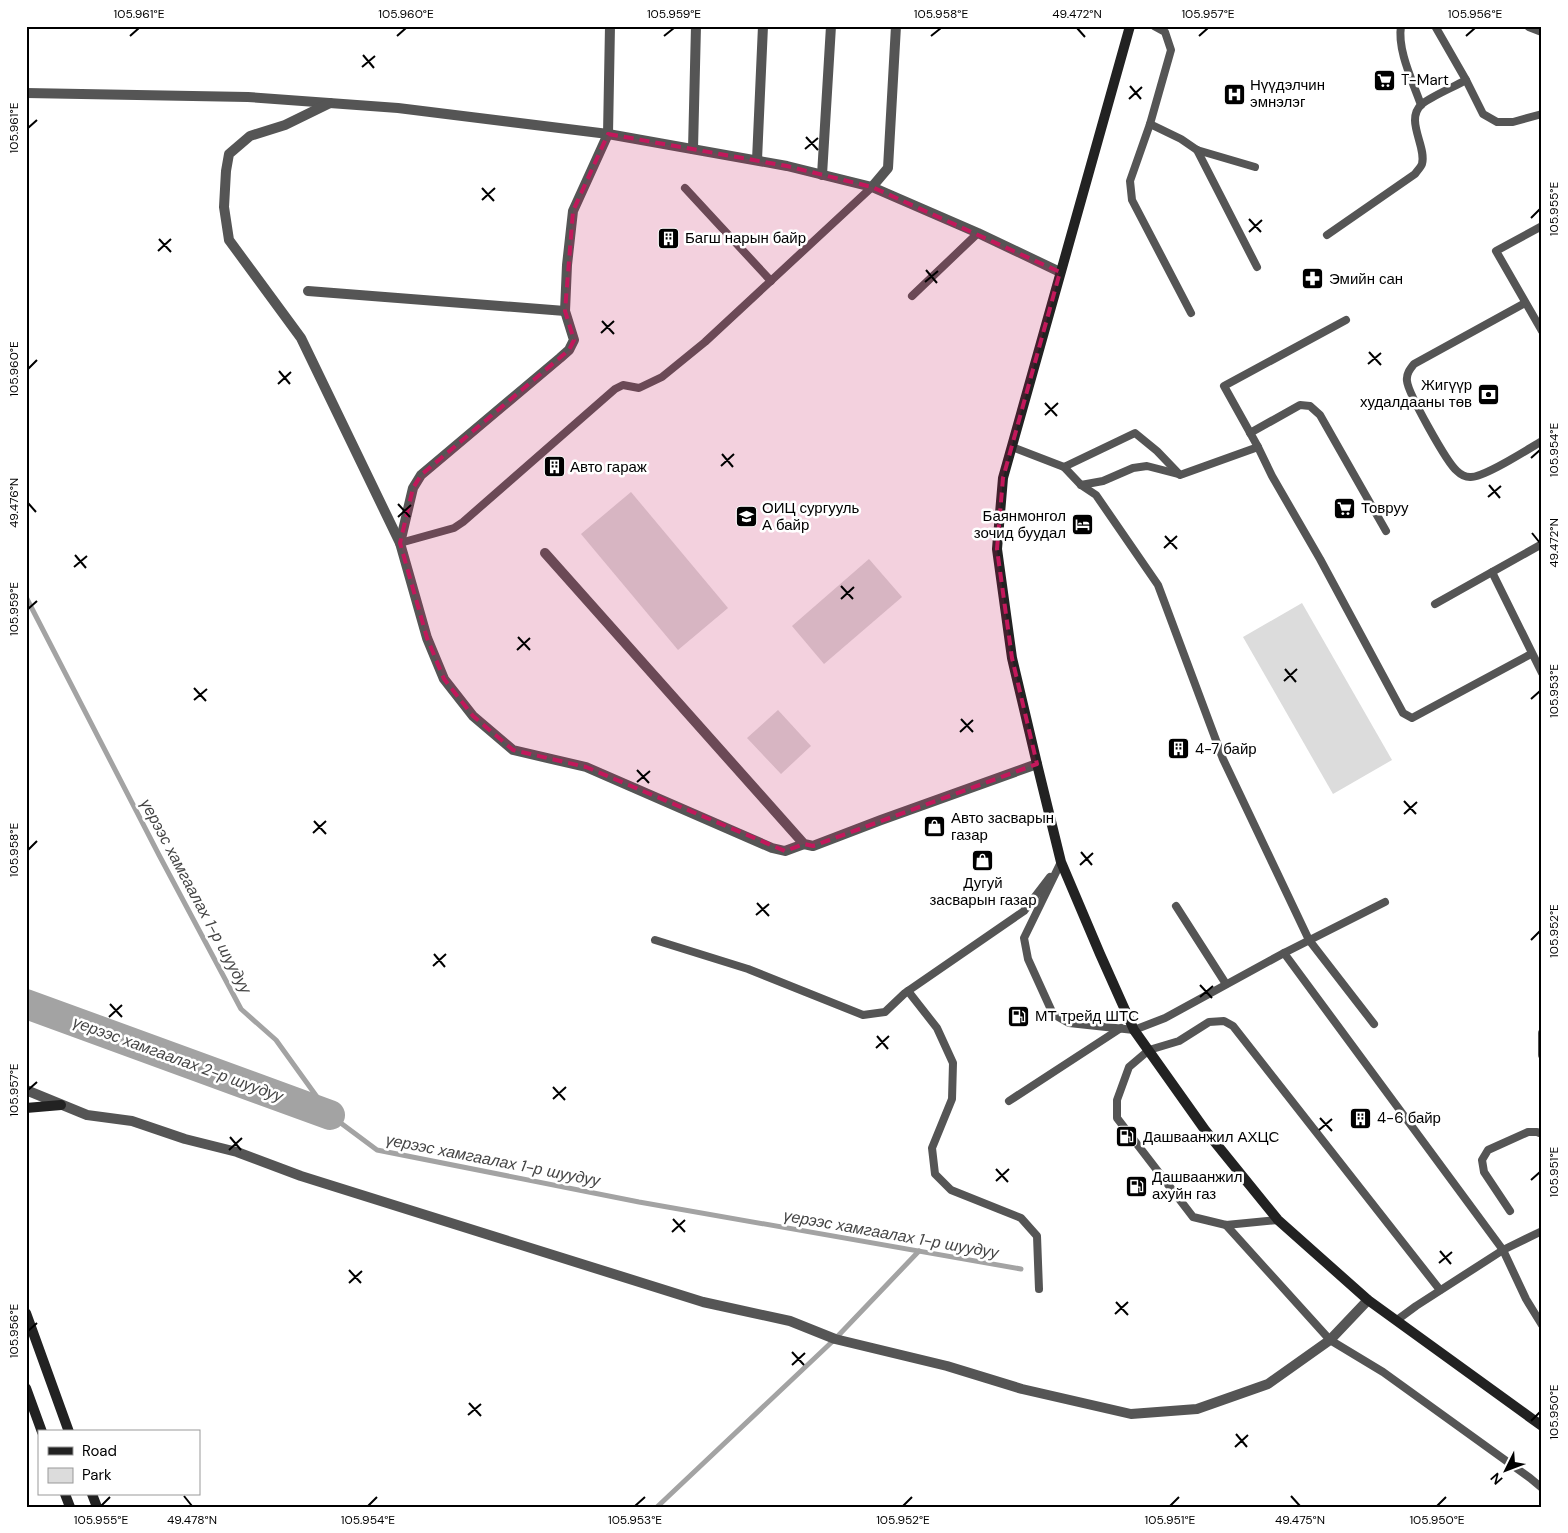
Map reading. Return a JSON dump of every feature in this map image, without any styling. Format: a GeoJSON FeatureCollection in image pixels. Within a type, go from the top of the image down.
{"type":"FeatureCollection","features":[{"type":"Feature","properties":{"kind":"street"},"geometry":{"type":"LineString","coordinates":[[400,544],[413,488],[421,475],[569,350],[574,340],[565,310],[567,266],[573,211],[608,134],[610,26]]}},
{"type":"Feature","properties":{"kind":"street"},"geometry":{"type":"LineString","coordinates":[[693,149],[696,26]]}},
{"type":"Feature","properties":{"kind":"street"},"geometry":{"type":"LineString","coordinates":[[756,160],[763,26]]}},
{"type":"Feature","properties":{"kind":"street"},"geometry":{"type":"LineString","coordinates":[[822,175],[831,26]]}},
{"type":"Feature","properties":{"kind":"street"},"geometry":{"type":"LineString","coordinates":[[872,187],[888,168],[896,26]]}},
{"type":"Feature","properties":{"kind":"street"},"geometry":{"type":"LineString","coordinates":[[1130,26],[1003,478],[997,549],[1012,658],[1061,862],[1134,1030],[1205,1130],[1278,1220],[1368,1300],[1542,1426]]}},
{"type":"Feature","properties":{"kind":"street"},"geometry":{"type":"LineString","coordinates":[[1529,26],[1542,32]]}},
{"type":"Feature","properties":{"kind":"street"},"geometry":{"type":"LineString","coordinates":[[26,93],[248,97],[398,108],[608,134],[756,160],[872,187],[1060,272]]}},
{"type":"Feature","properties":{"kind":"street"},"geometry":{"type":"LineString","coordinates":[[330,103],[286,125],[250,136],[230,154],[226,171],[224,207],[228,240],[301,338],[400,544],[427,638],[444,679],[473,716],[513,750],[586,767],[772,848],[785,851],[804,844],[814,846],[1037,764]]}},
{"type":"Feature","properties":{"kind":"street"},"geometry":{"type":"LineString","coordinates":[[308,291],[565,310]]}},
{"type":"Feature","properties":{"kind":"street"},"geometry":{"type":"LineString","coordinates":[[545,553],[804,844]]}},
{"type":"Feature","properties":{"kind":"street"},"geometry":{"type":"LineString","coordinates":[[26,1090],[87,1114],[132,1121],[185,1139],[237,1152],[301,1176],[703,1302],[790,1321],[836,1339],[947,1366],[1022,1389],[1131,1414],[1197,1409],[1268,1384],[1330,1340],[1368,1300]]}},
{"type":"Feature","properties":{"kind":"street"},"geometry":{"type":"LineString","coordinates":[[26,1108],[61,1105]]}},
{"type":"Feature","properties":{"kind":"street"},"geometry":{"type":"LineString","coordinates":[[26,1313],[68,1430]]}},
{"type":"Feature","properties":{"kind":"street"},"geometry":{"type":"LineString","coordinates":[[26,1388],[41,1430]]}},
{"type":"Feature","properties":{"kind":"lane"},"geometry":{"type":"LineString","coordinates":[[1154,26],[1165,32],[1171,50],[1150,124],[1130,181],[1132,200],[1191,313]]}},
{"type":"Feature","properties":{"kind":"lane"},"geometry":{"type":"LineString","coordinates":[[1402,26],[1400,35],[1402,47],[1421,105]]}},
{"type":"Feature","properties":{"kind":"lane"},"geometry":{"type":"LineString","coordinates":[[1435,26],[1483,114],[1497,122],[1513,122],[1542,114]]}},
{"type":"Feature","properties":{"kind":"lane"},"geometry":{"type":"LineString","coordinates":[[1327,235],[1415,174],[1422,165],[1422,154],[1415,123],[1416,113],[1421,105],[1466,80]]}},
{"type":"Feature","properties":{"kind":"lane"},"geometry":{"type":"LineString","coordinates":[[1150,124],[1181,139],[1197,150],[1255,167]]}},
{"type":"Feature","properties":{"kind":"lane"},"geometry":{"type":"LineString","coordinates":[[1197,150],[1257,267]]}},
{"type":"Feature","properties":{"kind":"lane"},"geometry":{"type":"LineString","coordinates":[[400,544],[454,528],[615,389],[623,385],[640,388],[662,377],[705,342],[872,187]]}},
{"type":"Feature","properties":{"kind":"lane"},"geometry":{"type":"LineString","coordinates":[[685,188],[771,281]]}},
{"type":"Feature","properties":{"kind":"lane"},"geometry":{"type":"LineString","coordinates":[[1542,226],[1496,251],[1542,331]]}},
{"type":"Feature","properties":{"kind":"lane"},"geometry":{"type":"LineString","coordinates":[[912,296],[978,234]]}},
{"type":"Feature","properties":{"kind":"lane"},"geometry":{"type":"LineString","coordinates":[[1525,303],[1414,364],[1408,372],[1407,382],[1418,406],[1450,463],[1463,476],[1473,477],[1484,474],[1542,441]]}},
{"type":"Feature","properties":{"kind":"lane"},"geometry":{"type":"LineString","coordinates":[[1346,320],[1224,386],[1272,476],[1320,559],[1402,714],[1412,718],[1531,654]]}},
{"type":"Feature","properties":{"kind":"lane"},"geometry":{"type":"LineString","coordinates":[[1250,433],[1300,405],[1310,406],[1320,414],[1386,531]]}},
{"type":"Feature","properties":{"kind":"lane"},"geometry":{"type":"LineString","coordinates":[[1064,467],[1135,433],[1157,451],[1180,475]]}},
{"type":"Feature","properties":{"kind":"lane"},"geometry":{"type":"LineString","coordinates":[[1012,447],[1064,467],[1081,485],[1096,495],[1158,584],[1223,760],[1309,940],[1374,1024]]}},
{"type":"Feature","properties":{"kind":"lane"},"geometry":{"type":"LineString","coordinates":[[1081,485],[1103,481],[1133,468],[1147,466],[1180,475],[1258,447]]}},
{"type":"Feature","properties":{"kind":"lane"},"geometry":{"type":"LineString","coordinates":[[1435,604],[1542,544]]}},
{"type":"Feature","properties":{"kind":"lane"},"geometry":{"type":"LineString","coordinates":[[1492,572],[1542,673]]}},
{"type":"Feature","properties":{"kind":"lane"},"geometry":{"type":"LineString","coordinates":[[1061,862],[1024,938],[1028,959],[1053,1014],[1068,1023],[1134,1030],[1165,1018],[1284,953],[1385,902]]}},
{"type":"Feature","properties":{"kind":"lane"},"geometry":{"type":"LineString","coordinates":[[655,940],[748,969],[863,1015],[884,1012],[908,990],[1024,911],[1061,862]]}},
{"type":"Feature","properties":{"kind":"lane"},"geometry":{"type":"LineString","coordinates":[[1176,906],[1226,984]]}},
{"type":"Feature","properties":{"kind":"lane"},"geometry":{"type":"LineString","coordinates":[[1284,953],[1503,1250],[1526,1299],[1542,1325]]}},
{"type":"Feature","properties":{"kind":"lane"},"geometry":{"type":"LineString","coordinates":[[908,990],[937,1028],[953,1063],[952,1099],[932,1148],[935,1174],[951,1190],[1021,1218],[1037,1236],[1039,1288]]}},
{"type":"Feature","properties":{"kind":"lane"},"geometry":{"type":"LineString","coordinates":[[1278,1220],[1226,1225],[1193,1218],[1117,1118],[1117,1100],[1129,1067],[1149,1050],[1179,1041],[1209,1022],[1224,1021],[1233,1026],[1440,1290]]}},
{"type":"Feature","properties":{"kind":"lane"},"geometry":{"type":"LineString","coordinates":[[1009,1101],[1121,1028]]}},
{"type":"Feature","properties":{"kind":"lane"},"geometry":{"type":"LineString","coordinates":[[1542,1033],[1542,1055]]}},
{"type":"Feature","properties":{"kind":"lane"},"geometry":{"type":"LineString","coordinates":[[1510,1211],[1484,1172],[1482,1160],[1488,1150],[1528,1132],[1542,1134]]}},
{"type":"Feature","properties":{"kind":"lane"},"geometry":{"type":"LineString","coordinates":[[1226,1225],[1330,1340],[1383,1372],[1542,1488]]}},
{"type":"Feature","properties":{"kind":"lane"},"geometry":{"type":"LineString","coordinates":[[1397,1320],[1503,1250],[1542,1231]]}},
{"type":"Feature","properties":{"kind":"highlighted area"},"geometry":{"type":"Polygon","coordinates":[[[608,134],[787,166],[872,187],[1060,272],[1003,478],[997,549],[1012,658],[1037,764],[813,846],[804,844],[785,851],[586,767],[513,750],[473,716],[444,679],[427,638],[400,543],[413,488],[421,475],[569,350],[574,340],[565,311],[573,211],[608,134]]]}},
{"type":"Feature","properties":{"kind":"green space"},"geometry":{"type":"Polygon","coordinates":[[[631,492],[728,608],[678,650],[581,534],[631,492]]]}},
{"type":"Feature","properties":{"kind":"green space"},"geometry":{"type":"Polygon","coordinates":[[[869,559],[902,597],[824,664],[792,626],[869,559]]]}},
{"type":"Feature","properties":{"kind":"green space"},"geometry":{"type":"Polygon","coordinates":[[[1302,603],[1392,760],[1333,794],[1243,637],[1302,603]]]}},
{"type":"Feature","properties":{"kind":"green space"},"geometry":{"type":"Polygon","coordinates":[[[778,710],[811,746],[781,774],[747,738],[778,710]]]}},
{"type":"Feature","properties":{"kind":"waterway","name":"үерээс хамгаалах 1-р шуудуу"},"geometry":{"type":"LineString","coordinates":[[26,597],[241,1009],[276,1040],[330,1115],[377,1150],[639,1202],[1021,1269]]}},
{"type":"Feature","properties":{"kind":"waterway","name":"үерээс хамгаалах 2-р шуудуу"},"geometry":{"type":"LineString","coordinates":[[26,1004],[330,1115]]}},
{"type":"Feature","properties":{"kind":"waterway"},"geometry":{"type":"LineString","coordinates":[[657,1507],[835,1339],[919,1251]]}},
{"type":"Feature","properties":{"kind":"place","name":"T-Mart"},"geometry":{"type":"Point","coordinates":[1385,80]}},
{"type":"Feature","properties":{"kind":"place","name":"Нүүдэлчин эмнэлэг"},"geometry":{"type":"Point","coordinates":[1234,94]}},
{"type":"Feature","properties":{"kind":"place","name":"Багш нарын байр"},"geometry":{"type":"Point","coordinates":[669,238]}},
{"type":"Feature","properties":{"kind":"place","name":"Эмийн сан"},"geometry":{"type":"Point","coordinates":[1313,279]}},
{"type":"Feature","properties":{"kind":"place","name":"Жигүүр худалдааны төв"},"geometry":{"type":"Point","coordinates":[1488,394]}},
{"type":"Feature","properties":{"kind":"place","name":"Авто гараж"},"geometry":{"type":"Point","coordinates":[554,467]}},
{"type":"Feature","properties":{"kind":"place","name":"Товруу"},"geometry":{"type":"Point","coordinates":[1345,508]}},
{"type":"Feature","properties":{"kind":"place","name":"ОИЦ сургууль А байр"},"geometry":{"type":"Point","coordinates":[746,517]}},
{"type":"Feature","properties":{"kind":"place","name":"Баянмонгол зочид буудал"},"geometry":{"type":"Point","coordinates":[1082,525]}},
{"type":"Feature","properties":{"kind":"place","name":"4-7 байр"},"geometry":{"type":"Point","coordinates":[1179,749]}},
{"type":"Feature","properties":{"kind":"place","name":"Авто засварын газар"},"geometry":{"type":"Point","coordinates":[935,827]}},
{"type":"Feature","properties":{"kind":"place","name":"Дугуй засварын газар"},"geometry":{"type":"Point","coordinates":[983,860]}},
{"type":"Feature","properties":{"kind":"place","name":"МТ трейд ШТС"},"geometry":{"type":"Point","coordinates":[1019,1016]}},
{"type":"Feature","properties":{"kind":"place","name":"4-6 байр"},"geometry":{"type":"Point","coordinates":[1361,1118]}},
{"type":"Feature","properties":{"kind":"place","name":"Дашваанжил АХЦС"},"geometry":{"type":"Point","coordinates":[1127,1137]}},
{"type":"Feature","properties":{"kind":"place","name":"Дашваанжил ахуйн газ"},"geometry":{"type":"Point","coordinates":[1136,1186]}}]}
